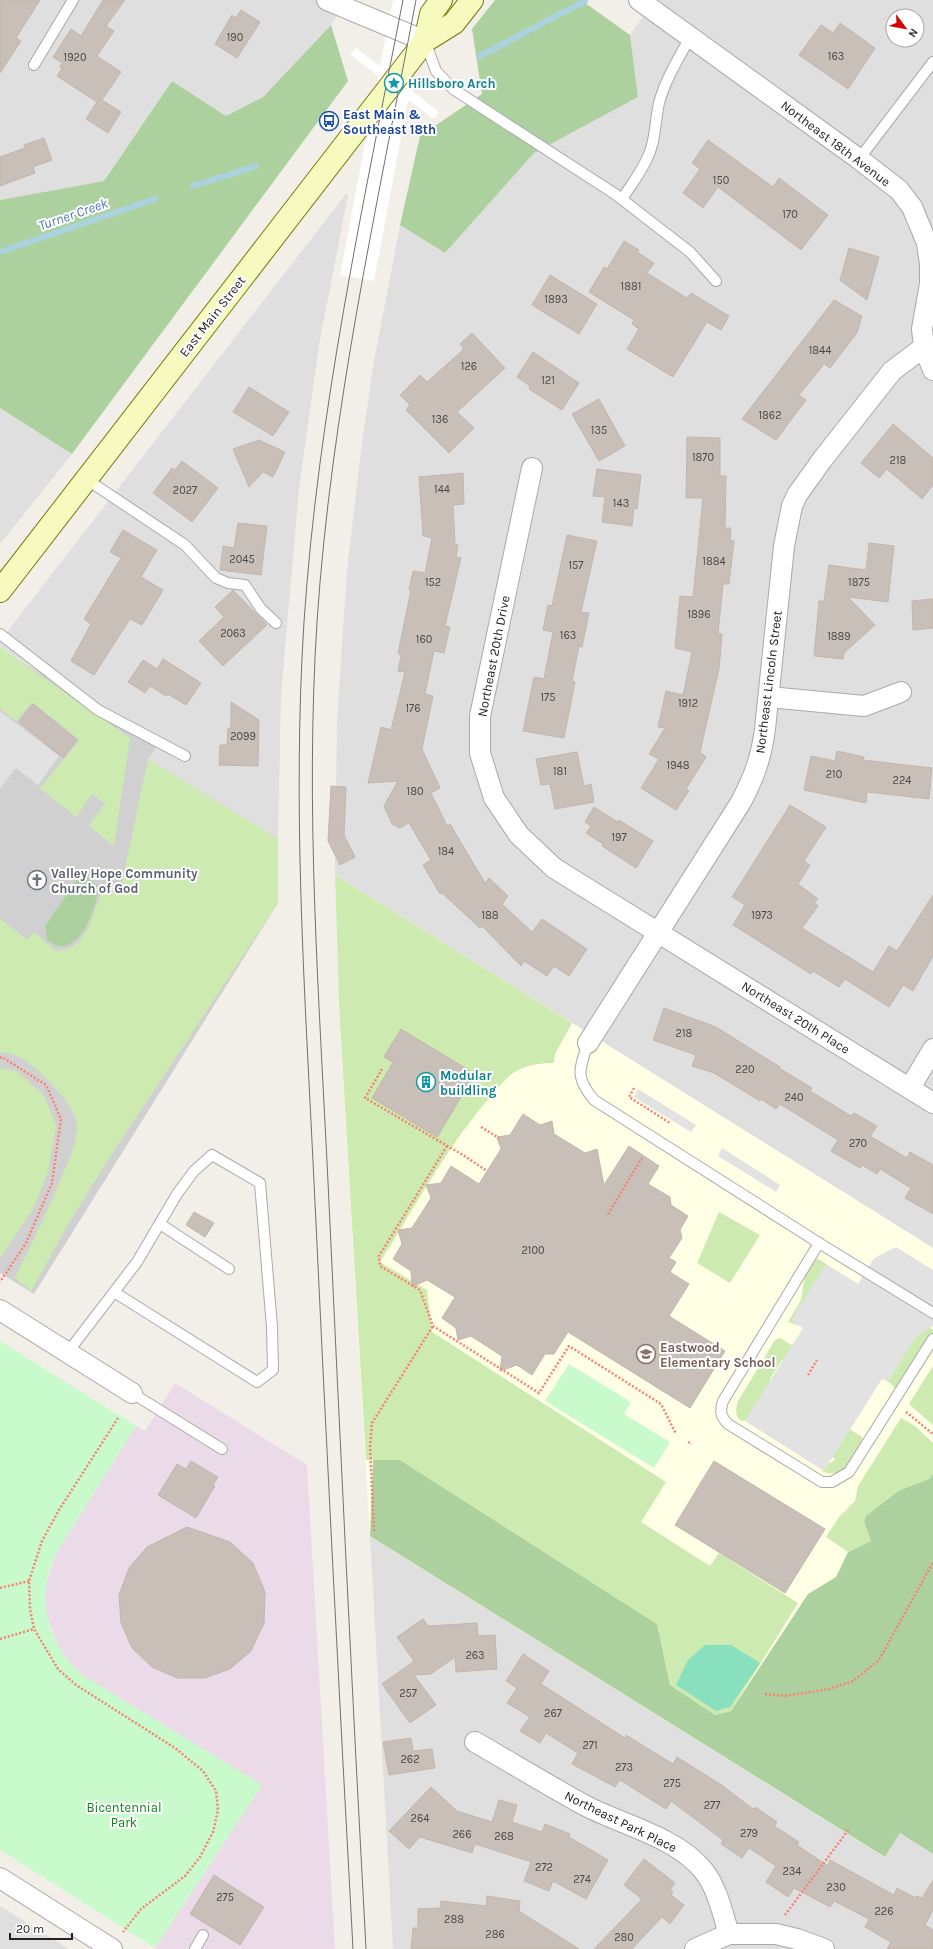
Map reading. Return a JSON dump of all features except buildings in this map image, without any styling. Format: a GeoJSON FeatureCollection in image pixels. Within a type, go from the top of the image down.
{"type":"FeatureCollection","features":[{"type":"Feature","properties":{"kind":"main road","name":"East Main Street"},"geometry":{"type":"LineString","coordinates":[[425,42],[431,14],[441,0]]}},
{"type":"Feature","properties":{"kind":"main road","name":"East Main Street"},"geometry":{"type":"LineString","coordinates":[[0,591],[425,42],[454,23],[472,0]]}},
{"type":"Feature","properties":{"kind":"street"},"geometry":{"type":"LineString","coordinates":[[327,0],[425,42]]}},
{"type":"Feature","properties":{"kind":"street","name":"Northeast 18th Avenue"},"geometry":{"type":"LineString","coordinates":[[639,0],[859,159],[899,190],[912,207],[926,221],[930,264],[930,284],[922,329],[924,347],[933,370]]}},
{"type":"Feature","properties":{"kind":"street","name":"Northeast Lincoln Street"},"geometry":{"type":"LineString","coordinates":[[588,1043],[754,778],[761,754],[769,697],[784,546],[792,506],[797,495],[822,460],[892,371],[924,347]]}},
{"type":"Feature","properties":{"kind":"street","name":"Northeast 20th Drive"},"geometry":{"type":"LineString","coordinates":[[532,468],[480,716],[480,754],[494,798],[519,835],[554,868],[658,932]]}},
{"type":"Feature","properties":{"kind":"street"},"geometry":{"type":"LineString","coordinates":[[769,697],[864,706],[902,692]]}},
{"type":"Feature","properties":{"kind":"street","name":"Northeast 20th Place"},"geometry":{"type":"LineString","coordinates":[[658,932],[933,1103]]}},
{"type":"Feature","properties":{"kind":"street"},"geometry":{"type":"LineString","coordinates":[[910,1088],[933,1049]]}},
{"type":"Feature","properties":{"kind":"street"},"geometry":{"type":"LineString","coordinates":[[0,1310],[132,1393]]}},
{"type":"Feature","properties":{"kind":"street","name":"Northeast Park Place"},"geometry":{"type":"LineString","coordinates":[[475,1742],[586,1806],[616,1821],[653,1835],[682,1851],[702,1869],[715,1889],[729,1934]]}},
{"type":"Feature","properties":{"kind":"street"},"geometry":{"type":"LineString","coordinates":[[0,1878],[118,1941]]}},
{"type":"Feature","properties":{"kind":"street"},"geometry":{"type":"LineString","coordinates":[[695,1949],[729,1934],[776,1934],[797,1939],[824,1949]]}},
{"type":"Feature","properties":{"kind":"lane"},"geometry":{"type":"LineString","coordinates":[[34,65],[73,0]]}},
{"type":"Feature","properties":{"kind":"lane"},"geometry":{"type":"LineString","coordinates":[[622,199],[640,172],[649,154],[656,129],[659,104],[668,80],[690,37]]}},
{"type":"Feature","properties":{"kind":"lane"},"geometry":{"type":"LineString","coordinates":[[425,42],[436,71],[453,89],[622,199],[690,252],[716,281]]}},
{"type":"Feature","properties":{"kind":"lane"},"geometry":{"type":"LineString","coordinates":[[859,159],[933,62]]}},
{"type":"Feature","properties":{"kind":"lane"},"geometry":{"type":"LineString","coordinates":[[86,479],[185,545],[216,578],[228,583],[245,585],[261,609],[276,623]]}},
{"type":"Feature","properties":{"kind":"lane"},"geometry":{"type":"LineString","coordinates":[[0,634],[98,710],[185,756]]}},
{"type":"Feature","properties":{"kind":"lane"},"geometry":{"type":"LineString","coordinates":[[588,1043],[580,1066],[581,1077],[583,1087],[594,1100],[819,1243],[933,1313]]}},
{"type":"Feature","properties":{"kind":"lane"},"geometry":{"type":"LineString","coordinates":[[68,1352],[114,1292],[137,1262],[177,1194],[194,1171],[212,1155],[260,1183],[272,1327],[273,1370],[257,1382],[114,1292]]}},
{"type":"Feature","properties":{"kind":"lane"},"geometry":{"type":"LineString","coordinates":[[160,1224],[229,1269]]}},
{"type":"Feature","properties":{"kind":"lane"},"geometry":{"type":"LineString","coordinates":[[819,1243],[723,1401],[720,1411],[722,1418],[728,1424],[822,1482],[832,1482],[849,1472],[933,1339]]}},
{"type":"Feature","properties":{"kind":"lane"},"geometry":{"type":"LineString","coordinates":[[132,1393],[222,1449]]}},
{"type":"Feature","properties":{"kind":"lane"},"geometry":{"type":"LineString","coordinates":[[195,1949],[203,1935]]}},
{"type":"Feature","properties":{"kind":"path"},"geometry":{"type":"LineString","coordinates":[[0,1058],[2,1057],[46,1085],[60,1119],[52,1183],[26,1243],[0,1282]]}},
{"type":"Feature","properties":{"kind":"path"},"geometry":{"type":"LineString","coordinates":[[382,1069],[365,1098],[487,1171]]}},
{"type":"Feature","properties":{"kind":"path"},"geometry":{"type":"LineString","coordinates":[[634,1088],[628,1097],[670,1123]]}},
{"type":"Feature","properties":{"kind":"path"},"geometry":{"type":"LineString","coordinates":[[481,1127],[500,1138]]}},
{"type":"Feature","properties":{"kind":"path"},"geometry":{"type":"LineString","coordinates":[[447,1146],[379,1256],[380,1266],[420,1290],[433,1326],[540,1392],[569,1346],[661,1404],[676,1434]]}},
{"type":"Feature","properties":{"kind":"path"},"geometry":{"type":"LineString","coordinates":[[608,1214],[642,1158]]}},
{"type":"Feature","properties":{"kind":"path"},"geometry":{"type":"LineString","coordinates":[[374,1531],[370,1447],[372,1423],[433,1326]]}},
{"type":"Feature","properties":{"kind":"path"},"geometry":{"type":"LineString","coordinates":[[808,1375],[817,1360]]}},
{"type":"Feature","properties":{"kind":"path"},"geometry":{"type":"LineString","coordinates":[[902,1409],[933,1434]]}},
{"type":"Feature","properties":{"kind":"path"},"geometry":{"type":"LineString","coordinates":[[118,1418],[59,1510],[42,1542],[29,1581],[30,1609],[34,1629],[58,1669],[76,1685],[175,1748],[203,1771],[216,1791],[218,1810],[213,1832],[200,1857],[185,1876],[141,1909],[118,1941]]}},
{"type":"Feature","properties":{"kind":"path"},"geometry":{"type":"LineString","coordinates":[[688,1442],[692,1444]]}},
{"type":"Feature","properties":{"kind":"path"},"geometry":{"type":"LineString","coordinates":[[765,1694],[785,1696],[829,1689],[853,1681],[879,1660],[933,1562]]}},
{"type":"Feature","properties":{"kind":"path"},"geometry":{"type":"LineString","coordinates":[[0,1588],[29,1581]]}},
{"type":"Feature","properties":{"kind":"path"},"geometry":{"type":"LineString","coordinates":[[0,1639],[34,1629]]}},
{"type":"Feature","properties":{"kind":"path"},"geometry":{"type":"LineString","coordinates":[[784,1917],[849,1829]]}},
{"type":"Feature","properties":{"kind":"shaded area"},"geometry":{"type":"Polygon","coordinates":[[[0,0],[347,0],[331,25],[263,97],[226,116],[172,81],[104,181],[0,200],[0,0]]]}},
{"type":"Feature","properties":{"kind":"shaded area"},"geometry":{"type":"Polygon","coordinates":[[[655,0],[933,0],[933,1248],[335,875],[337,720],[347,570],[361,450],[373,367],[400,225],[445,253],[534,153],[638,97],[630,35],[655,0]]]}},
{"type":"Feature","properties":{"kind":"shaded area"},"geometry":{"type":"Polygon","coordinates":[[[346,194],[348,195],[319,345],[299,489],[281,695],[278,839],[148,759],[158,745],[0,647],[0,641],[346,194]]]}},
{"type":"Feature","properties":{"kind":"shaded area"},"geometry":{"type":"Polygon","coordinates":[[[0,408],[72,454],[0,544],[0,408]]]}},
{"type":"Feature","properties":{"kind":"shaded area"},"geometry":{"type":"Polygon","coordinates":[[[8,653],[158,745],[148,759],[278,839],[278,903],[34,1294],[0,1273],[0,663],[8,653]]]}},
{"type":"Feature","properties":{"kind":"shaded area"},"geometry":{"type":"Polygon","coordinates":[[[0,711],[59,756],[38,785],[16,768],[0,789],[0,711]]]}},
{"type":"Feature","properties":{"kind":"shaded area","name":"Eastwood Elementary School"},"geometry":{"type":"Polygon","coordinates":[[[335,875],[933,1248],[933,1854],[900,1833],[885,1857],[370,1536],[339,1005],[335,875]]]}},
{"type":"Feature","properties":{"kind":"shaded area"},"geometry":{"type":"Polygon","coordinates":[[[638,1089],[696,1125],[691,1132],[634,1097],[638,1089]]]}},
{"type":"Feature","properties":{"kind":"shaded area"},"geometry":{"type":"Polygon","coordinates":[[[722,1148],[780,1185],[776,1192],[718,1156],[722,1148]]]}},
{"type":"Feature","properties":{"kind":"shaded area"},"geometry":{"type":"Polygon","coordinates":[[[896,1247],[933,1270],[933,1326],[915,1338],[888,1382],[882,1379],[824,1471],[745,1421],[803,1328],[791,1320],[826,1264],[858,1284],[874,1258],[896,1247]]]}},
{"type":"Feature","properties":{"kind":"shaded area"},"geometry":{"type":"Polygon","coordinates":[[[175,1383],[307,1465],[335,1949],[155,1948],[262,1785],[82,1675],[69,1662],[58,1646],[46,1614],[44,1598],[46,1584],[55,1555],[136,1426],[145,1431],[175,1383]]]}},
{"type":"Feature","properties":{"kind":"shaded area"},"geometry":{"type":"Polygon","coordinates":[[[370,1536],[884,1857],[900,1833],[933,1854],[933,1949],[393,1949],[370,1536]]]}},
{"type":"Feature","properties":{"kind":"shaded area"},"geometry":{"type":"Polygon","coordinates":[[[0,1906],[69,1949],[0,1949],[0,1906]]]}},
{"type":"Feature","properties":{"kind":"green space"},"geometry":{"type":"Polygon","coordinates":[[[495,0],[581,0],[630,35],[638,97],[534,153],[445,253],[400,225],[420,136],[482,94],[472,29],[495,0]]]}},
{"type":"Feature","properties":{"kind":"green space"},"geometry":{"type":"Polygon","coordinates":[[[331,25],[348,81],[72,454],[0,408],[0,200],[104,181],[172,81],[226,116],[263,97],[331,25]]]}},
{"type":"Feature","properties":{"kind":"green space"},"geometry":{"type":"Polygon","coordinates":[[[0,647],[130,738],[114,846],[89,826],[105,803],[92,794],[76,817],[40,788],[80,740],[32,702],[16,721],[0,708],[0,647]]]}},
{"type":"Feature","properties":{"kind":"green space"},"geometry":{"type":"Polygon","coordinates":[[[148,759],[278,839],[278,903],[113,1152],[70,1221],[31,1291],[15,1278],[70,1158],[76,1139],[77,1126],[76,1120],[69,1106],[59,1092],[40,1072],[18,1056],[0,1053],[0,919],[28,940],[34,932],[56,951],[69,949],[79,942],[88,927],[101,894],[106,887],[120,892],[148,759]]]}},
{"type":"Feature","properties":{"kind":"green space"},"geometry":{"type":"Polygon","coordinates":[[[335,875],[572,1023],[555,1054],[554,1063],[533,1065],[522,1068],[513,1073],[471,1120],[430,1180],[380,1262],[427,1290],[432,1332],[666,1482],[641,1522],[710,1566],[719,1553],[798,1603],[731,1711],[715,1715],[670,1685],[657,1624],[400,1460],[366,1460],[339,1005],[335,875]]]}},
{"type":"Feature","properties":{"kind":"green space"},"geometry":{"type":"Polygon","coordinates":[[[79,877],[87,877],[98,886],[92,914],[87,925],[74,942],[67,946],[57,946],[47,940],[45,926],[79,877]]]}},
{"type":"Feature","properties":{"kind":"green space"},"geometry":{"type":"Polygon","coordinates":[[[0,1068],[16,1071],[44,1095],[56,1126],[48,1172],[32,1211],[0,1258],[0,1068]]]}},
{"type":"Feature","properties":{"kind":"green space"},"geometry":{"type":"Polygon","coordinates":[[[719,1212],[760,1235],[730,1283],[697,1263],[719,1212]]]}},
{"type":"Feature","properties":{"kind":"green space"},"geometry":{"type":"Polygon","coordinates":[[[815,1259],[825,1263],[906,1337],[916,1338],[916,1325],[920,1321],[933,1330],[933,1335],[896,1389],[890,1383],[804,1327],[788,1322],[801,1300],[805,1275],[815,1259]]]}},
{"type":"Feature","properties":{"kind":"green space"},"geometry":{"type":"Polygon","coordinates":[[[780,1338],[798,1349],[788,1363],[782,1360],[770,1379],[862,1437],[864,1442],[852,1460],[847,1466],[836,1473],[822,1471],[825,1466],[835,1460],[831,1453],[746,1420],[741,1421],[736,1414],[738,1401],[775,1340],[780,1338]]]}},
{"type":"Feature","properties":{"kind":"green space","name":"Bicentennial Park"},"geometry":{"type":"Polygon","coordinates":[[[0,1341],[136,1426],[55,1555],[49,1572],[46,1588],[48,1620],[60,1649],[82,1675],[262,1785],[155,1948],[0,1850],[0,1341]]]}},
{"type":"Feature","properties":{"kind":"green space"},"geometry":{"type":"Polygon","coordinates":[[[569,1364],[631,1402],[624,1414],[670,1442],[654,1468],[545,1401],[569,1364]]]}},
{"type":"Feature","properties":{"kind":"green space"},"geometry":{"type":"Polygon","coordinates":[[[933,1366],[933,1425],[909,1404],[933,1366]]]}},
{"type":"Feature","properties":{"kind":"green space"},"geometry":{"type":"Polygon","coordinates":[[[901,1418],[915,1426],[933,1443],[933,1474],[929,1479],[898,1491],[866,1516],[864,1522],[871,1541],[848,1552],[826,1537],[839,1517],[855,1501],[858,1486],[901,1418]]]}},
{"type":"Feature","properties":{"kind":"green space"},"geometry":{"type":"Polygon","coordinates":[[[373,1460],[400,1460],[657,1624],[670,1685],[715,1715],[731,1711],[808,1594],[836,1577],[848,1552],[871,1541],[864,1522],[866,1516],[898,1491],[929,1479],[933,1474],[933,1854],[900,1833],[885,1857],[370,1536],[373,1460]]]}},
{"type":"Feature","properties":{"kind":"green space"},"geometry":{"type":"Polygon","coordinates":[[[705,1645],[731,1645],[760,1663],[730,1707],[716,1711],[676,1685],[688,1660],[705,1645]]]}},
{"type":"Feature","properties":{"kind":"pier"},"geometry":{"type":"Polygon","coordinates":[[[393,0],[427,0],[410,89],[439,112],[434,119],[408,100],[374,281],[340,275],[378,76],[350,54],[356,48],[380,66],[393,0]]]}},
{"type":"Feature","properties":{"kind":"waterway"},"geometry":{"type":"LineString","coordinates":[[480,56],[585,1]]}},
{"type":"Feature","properties":{"kind":"waterway","name":"Turner Creek"},"geometry":{"type":"LineString","coordinates":[[193,186],[256,166]]}},
{"type":"Feature","properties":{"kind":"waterway","name":"Turner Creek"},"geometry":{"type":"LineString","coordinates":[[0,252],[155,199]]}},
{"type":"Feature","properties":{"kind":"tram line"},"geometry":{"type":"LineString","coordinates":[[353,1949],[304,972],[301,902],[299,762],[304,622],[320,465],[344,310],[403,0]]}},
{"type":"Feature","properties":{"kind":"tram line"},"geometry":{"type":"LineString","coordinates":[[366,1949],[317,972],[312,762],[317,622],[333,465],[357,310],[416,0]]}},
{"type":"Feature","properties":{"kind":"place","name":"Hillsboro Arch"},"geometry":{"type":"Point","coordinates":[394,83]}},
{"type":"Feature","properties":{"kind":"place","name":"East Main & Southeast 18th"},"geometry":{"type":"Point","coordinates":[329,121]}},
{"type":"Feature","properties":{"kind":"place","name":"Valley Hope Community Church of God"},"geometry":{"type":"Point","coordinates":[37,880]}},
{"type":"Feature","properties":{"kind":"place","name":"Modular buildling"},"geometry":{"type":"Point","coordinates":[426,1082]}},
{"type":"Feature","properties":{"kind":"place","name":"Eastwood Elementary School"},"geometry":{"type":"Point","coordinates":[646,1354]}}]}
